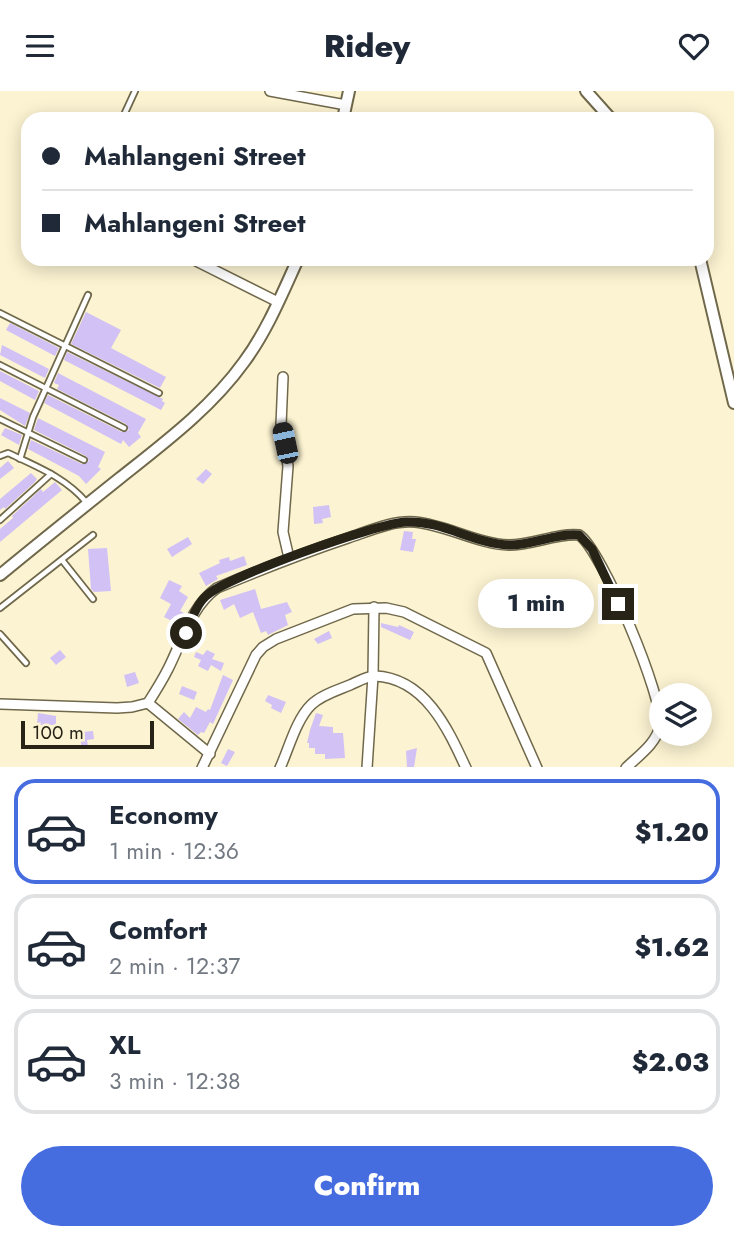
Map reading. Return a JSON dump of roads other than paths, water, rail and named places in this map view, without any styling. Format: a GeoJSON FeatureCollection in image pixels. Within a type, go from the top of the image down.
{"type":"FeatureCollection","features":[{"type":"Feature","properties":{"kind":"street"},"geometry":{"type":"LineString","coordinates":[[270,91],[346,105]]}},
{"type":"Feature","properties":{"kind":"street"},"geometry":{"type":"LineString","coordinates":[[344,112],[349,91]]}},
{"type":"Feature","properties":{"kind":"street"},"geometry":{"type":"LineString","coordinates":[[586,91],[605,112]]}},
{"type":"Feature","properties":{"kind":"street"},"geometry":{"type":"LineString","coordinates":[[207,266],[280,300]]}},
{"type":"Feature","properties":{"kind":"street"},"geometry":{"type":"LineString","coordinates":[[0,575],[157,449],[214,397],[255,347],[295,266]]}},
{"type":"Feature","properties":{"kind":"street"},"geometry":{"type":"LineString","coordinates":[[702,266],[734,403]]}},
{"type":"Feature","properties":{"kind":"street"},"geometry":{"type":"LineString","coordinates":[[283,377],[281,425],[288,466],[283,532],[289,558]]}},
{"type":"Feature","properties":{"kind":"street"},"geometry":{"type":"LineString","coordinates":[[148,703],[207,595],[217,588],[289,558],[373,529],[405,522],[431,524],[493,543],[511,545],[573,535],[584,539],[595,555],[637,646],[658,703],[660,722],[656,737],[627,767]]}},
{"type":"Feature","properties":{"kind":"street"},"geometry":{"type":"LineString","coordinates":[[367,767],[374,607]]}},
{"type":"Feature","properties":{"kind":"street"},"geometry":{"type":"LineString","coordinates":[[203,767],[256,655],[263,647],[276,639],[353,609],[374,607],[404,612],[486,653],[537,767]]}},
{"type":"Feature","properties":{"kind":"street"},"geometry":{"type":"LineString","coordinates":[[280,767],[296,730],[310,706],[334,691],[373,676],[396,681],[418,692],[445,725],[466,767]]}},
{"type":"Feature","properties":{"kind":"street"},"geometry":{"type":"LineString","coordinates":[[0,704],[117,708],[148,703],[210,754]]}},
{"type":"Feature","properties":{"kind":"lane"},"geometry":{"type":"LineString","coordinates":[[125,112],[135,91]]}},
{"type":"Feature","properties":{"kind":"lane"},"geometry":{"type":"LineString","coordinates":[[20,459],[64,345],[88,295]]}},
{"type":"Feature","properties":{"kind":"lane"},"geometry":{"type":"LineString","coordinates":[[0,313],[159,393]]}},
{"type":"Feature","properties":{"kind":"lane"},"geometry":{"type":"LineString","coordinates":[[0,365],[124,428]]}},
{"type":"Feature","properties":{"kind":"lane"},"geometry":{"type":"LineString","coordinates":[[0,419],[84,460]]}},
{"type":"Feature","properties":{"kind":"lane"},"geometry":{"type":"LineString","coordinates":[[0,456],[8,453],[51,474],[72,487],[87,504]]}},
{"type":"Feature","properties":{"kind":"lane"},"geometry":{"type":"LineString","coordinates":[[0,520],[51,474]]}},
{"type":"Feature","properties":{"kind":"lane"},"geometry":{"type":"LineString","coordinates":[[0,608],[93,535]]}},
{"type":"Feature","properties":{"kind":"lane"},"geometry":{"type":"LineString","coordinates":[[62,560],[93,599]]}},
{"type":"Feature","properties":{"kind":"lane"},"geometry":{"type":"LineString","coordinates":[[0,633],[26,663]]}}]}
